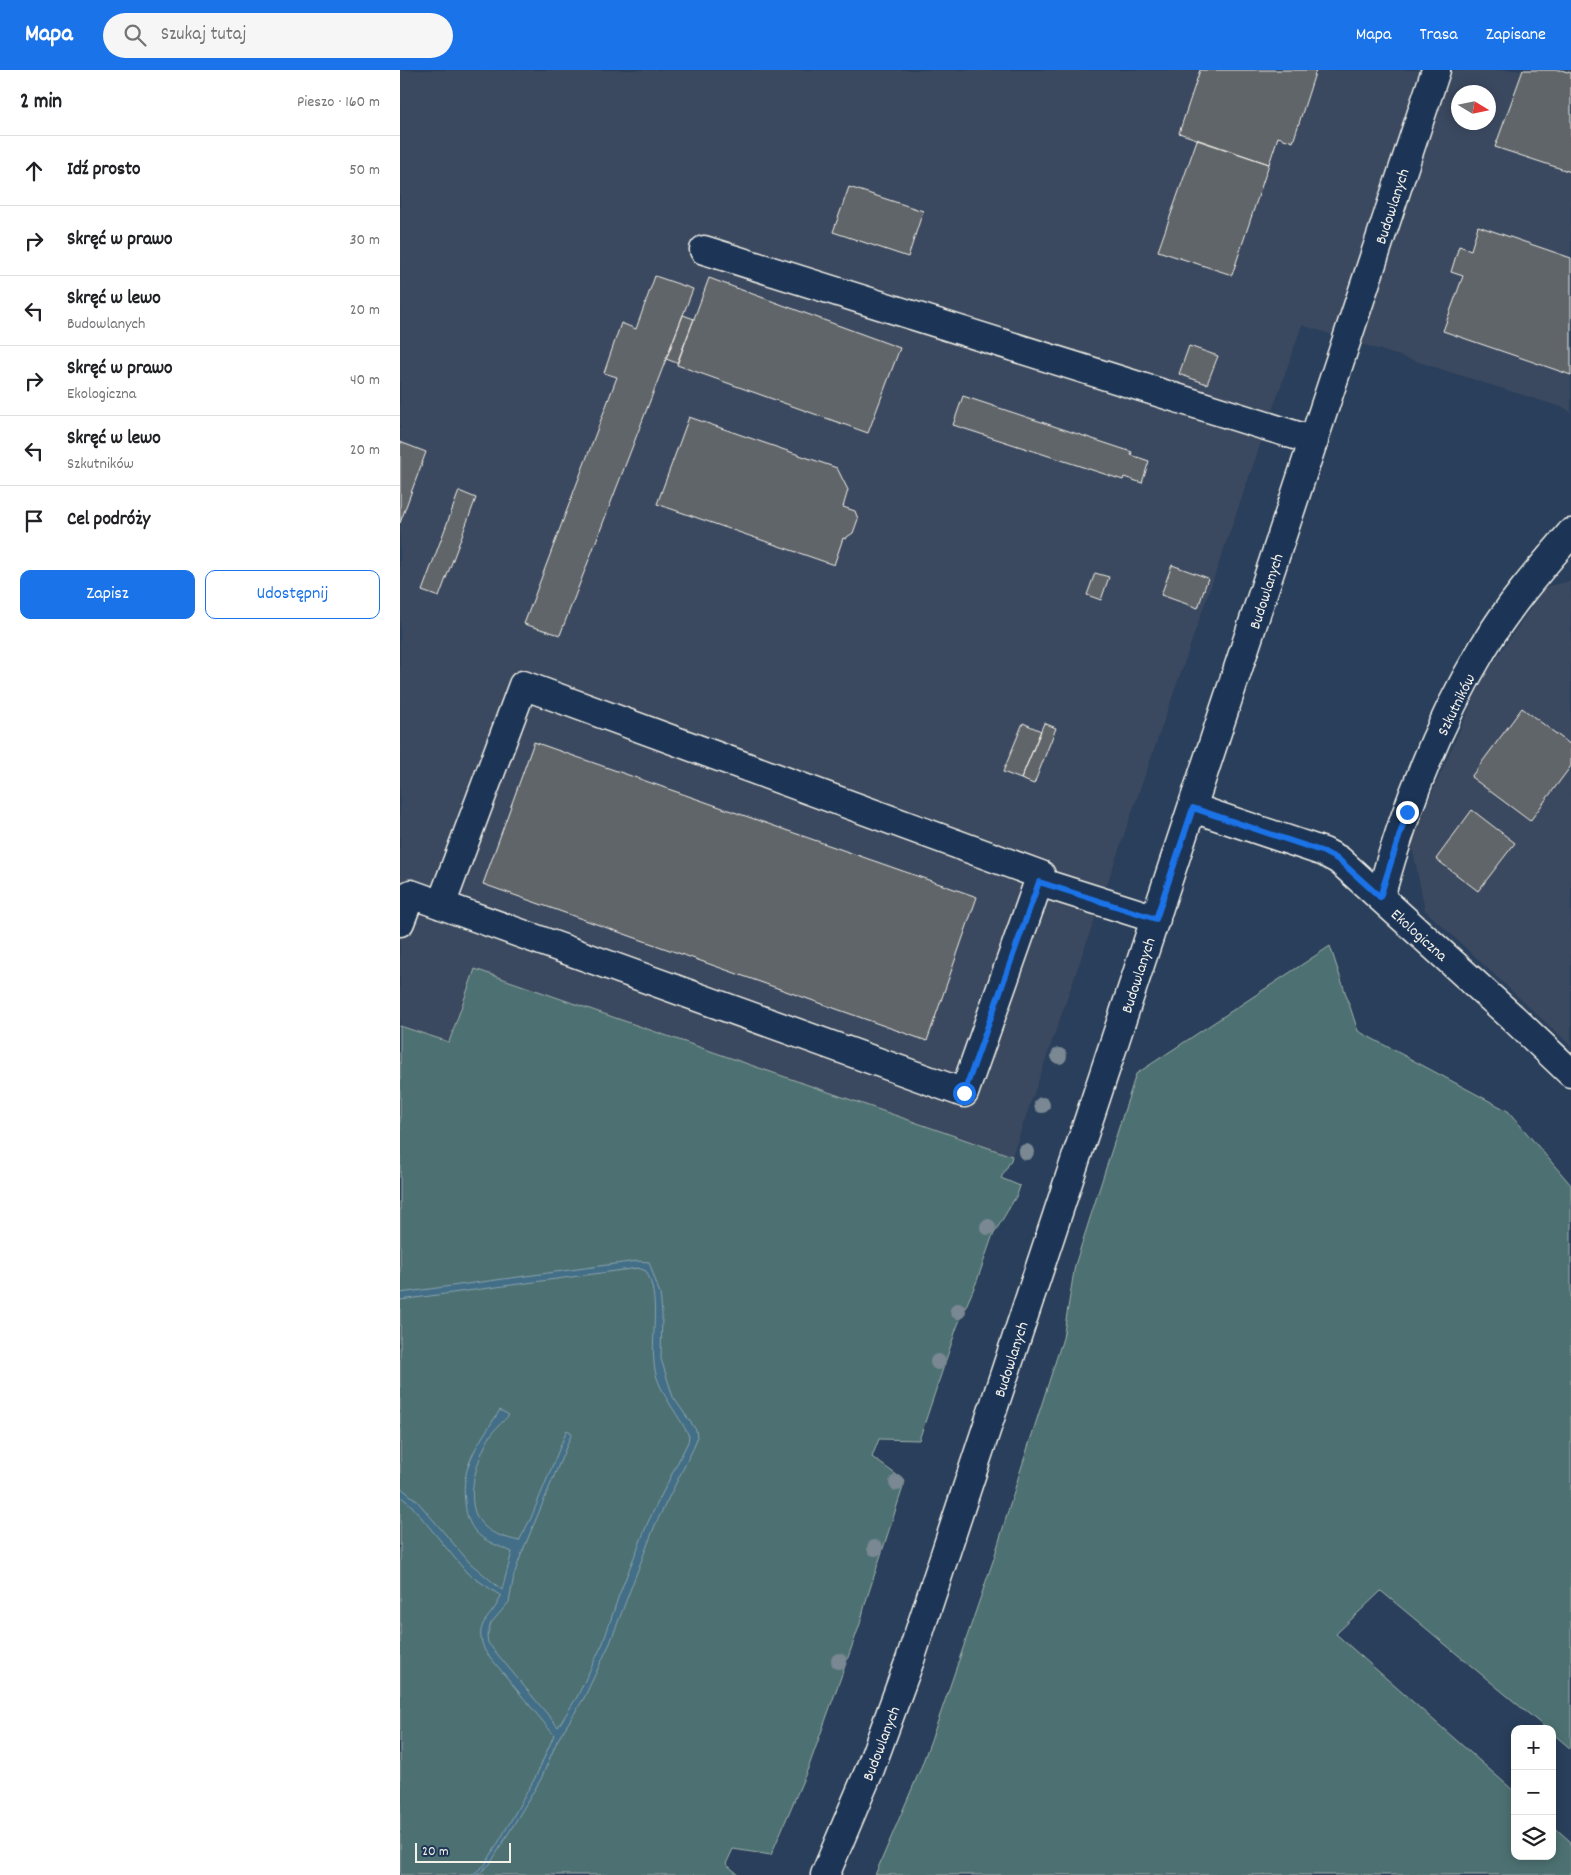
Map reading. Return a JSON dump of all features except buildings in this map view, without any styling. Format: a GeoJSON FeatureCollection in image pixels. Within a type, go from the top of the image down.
{"type":"FeatureCollection","features":[{"type":"Feature","properties":{"kind":"street","name":"Budowlanych"},"geometry":{"type":"LineString","coordinates":[[825,1875],[870,1769],[910,1660],[1436,70]]}},
{"type":"Feature","properties":{"kind":"street"},"geometry":{"type":"LineString","coordinates":[[704,250],[1314,441]]}},
{"type":"Feature","properties":{"kind":"street","name":"Szkutników"},"geometry":{"type":"LineString","coordinates":[[1380,897],[1407,812],[1448,714],[1484,647],[1530,582],[1571,532]]}},
{"type":"Feature","properties":{"kind":"street"},"geometry":{"type":"LineString","coordinates":[[400,922],[411,894],[441,905],[964,1093],[1041,875],[523,685],[441,905]]}},
{"type":"Feature","properties":{"kind":"street","name":"Ekologiczna"},"geometry":{"type":"LineString","coordinates":[[1193,808],[1324,852],[1339,860],[1571,1073]]}},
{"type":"Feature","properties":{"kind":"street"},"geometry":{"type":"LineString","coordinates":[[1039,882],[1156,919]]}},
{"type":"Feature","properties":{"kind":"shaded area"},"geometry":{"type":"Polygon","coordinates":[[[400,70],[1571,70],[1571,413],[1567,409],[1302,325],[1012,1156],[476,970],[449,1042],[400,1026],[400,70]]]}},
{"type":"Feature","properties":{"kind":"shaded area"},"geometry":{"type":"Polygon","coordinates":[[[1571,581],[1571,1046],[1425,910],[1411,840],[1483,678],[1545,587],[1571,581]]]}},
{"type":"Feature","properties":{"kind":"shaded area"},"geometry":{"type":"Polygon","coordinates":[[[637,1261],[649,1262],[660,1294],[662,1313],[661,1359],[673,1397],[696,1430],[697,1438],[655,1525],[610,1643],[584,1698],[557,1741],[541,1779],[490,1864],[477,1875],[472,1875],[485,1865],[501,1838],[536,1776],[554,1735],[485,1651],[481,1633],[482,1627],[501,1596],[467,1573],[412,1506],[400,1496],[400,1487],[417,1501],[470,1563],[502,1590],[512,1552],[487,1541],[475,1531],[471,1524],[467,1514],[464,1488],[469,1464],[479,1442],[500,1410],[509,1415],[491,1435],[486,1444],[477,1468],[472,1494],[473,1506],[477,1517],[484,1526],[496,1534],[519,1541],[531,1518],[567,1430],[572,1433],[521,1555],[514,1575],[509,1602],[491,1623],[487,1636],[488,1643],[558,1727],[577,1697],[603,1643],[619,1595],[648,1522],[688,1442],[689,1436],[663,1392],[656,1373],[653,1352],[655,1316],[653,1293],[651,1281],[646,1271],[638,1268],[400,1300],[400,1293],[637,1261]]]}},
{"type":"Feature","properties":{"kind":"green space"},"geometry":{"type":"Polygon","coordinates":[[[1330,946],[1358,1031],[1508,1111],[1571,1185],[1571,1749],[1556,1736],[1556,1725],[1542,1725],[1381,1591],[1336,1634],[1511,1788],[1511,1860],[1556,1860],[1556,1829],[1571,1842],[1571,1875],[875,1875],[920,1770],[994,1558],[1063,1338],[1075,1265],[1136,1074],[1330,946]]]}},
{"type":"Feature","properties":{"kind":"green space"},"geometry":{"type":"Polygon","coordinates":[[[475,969],[1012,1156],[1001,1178],[1020,1186],[1017,1195],[992,1237],[977,1281],[957,1327],[919,1440],[879,1439],[872,1457],[905,1481],[860,1624],[809,1766],[771,1855],[733,1849],[726,1864],[739,1875],[400,1875],[400,1026],[449,1042],[475,969]]]}},
{"type":"Feature","properties":{"kind":"route"},"geometry":{"type":"LineString","coordinates":[[964,1093],[1039,882],[1101,900],[1156,919],[1193,808],[1335,857],[1380,897],[1407,812]]}}]}
